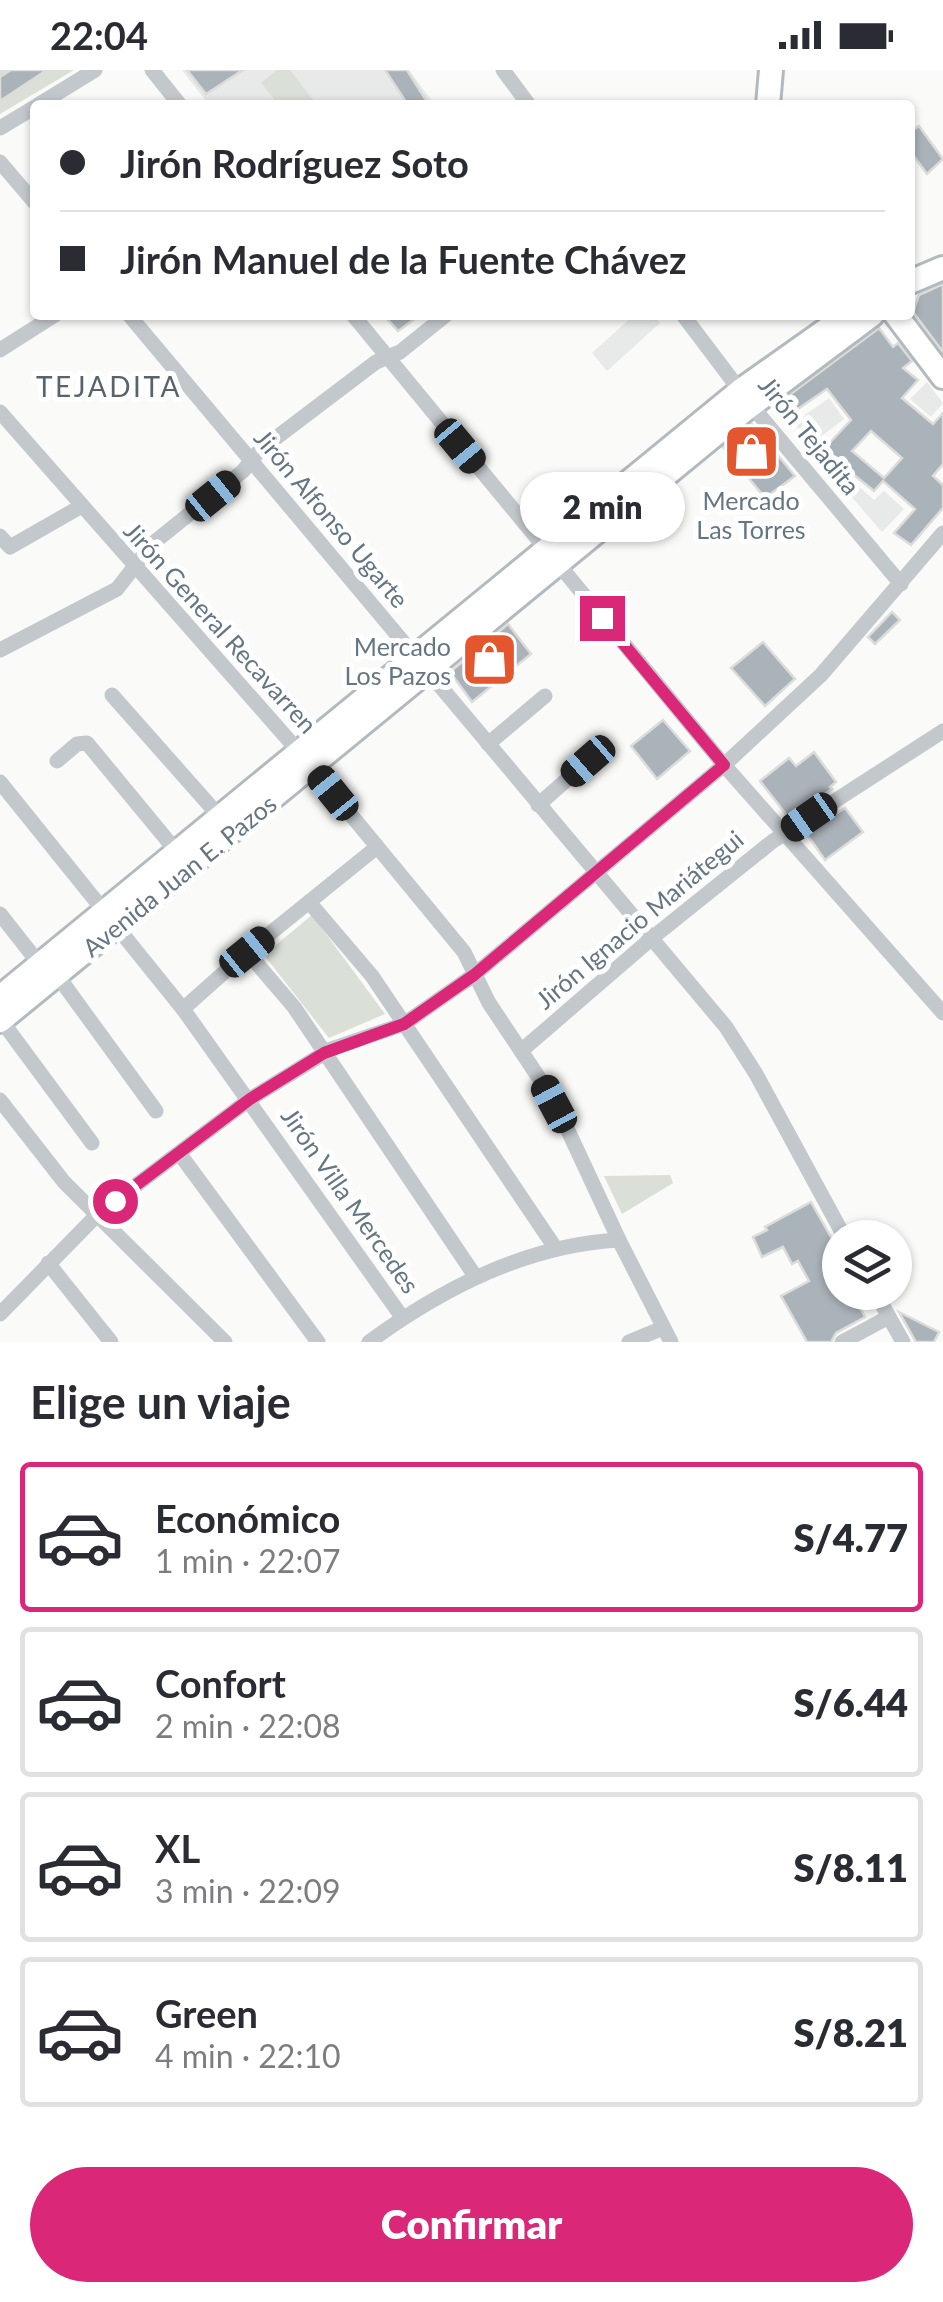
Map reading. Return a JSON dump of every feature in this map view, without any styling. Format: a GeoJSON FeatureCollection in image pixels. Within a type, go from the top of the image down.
{"type":"FeatureCollection","features":[{"type":"Feature","properties":{"kind":"street"},"geometry":{"type":"LineString","coordinates":[[46,100],[94,70]]}},
{"type":"Feature","properties":{"kind":"street"},"geometry":{"type":"LineString","coordinates":[[152,70],[176,100]]}},
{"type":"Feature","properties":{"kind":"street"},"geometry":{"type":"LineString","coordinates":[[503,70],[525,100]]}},
{"type":"Feature","properties":{"kind":"street"},"geometry":{"type":"LineString","coordinates":[[768,100],[770,70]]}},
{"type":"Feature","properties":{"kind":"street"},"geometry":{"type":"LineString","coordinates":[[0,128],[30,110]]}},
{"type":"Feature","properties":{"kind":"street"},"geometry":{"type":"LineString","coordinates":[[0,162],[30,197]]}},
{"type":"Feature","properties":{"kind":"street"},"geometry":{"type":"LineString","coordinates":[[915,280],[943,268]]}},
{"type":"Feature","properties":{"kind":"street"},"geometry":{"type":"LineString","coordinates":[[0,350],[47,320]]}},
{"type":"Feature","properties":{"kind":"street","name":"Jirón Alfonso Ugarte"},"geometry":{"type":"LineString","coordinates":[[133,320],[726,1026],[835,1220]]}},
{"type":"Feature","properties":{"kind":"street"},"geometry":{"type":"LineString","coordinates":[[357,320],[724,765],[943,1013]]}},
{"type":"Feature","properties":{"kind":"street"},"geometry":{"type":"LineString","coordinates":[[0,650],[116,589],[152,544],[244,471],[260,450],[376,362],[388,358],[439,320]]}},
{"type":"Feature","properties":{"kind":"street","name":"Jirón Tejadita"},"geometry":{"type":"LineString","coordinates":[[687,320],[746,398],[901,584]]}},
{"type":"Feature","properties":{"kind":"street","name":"Avenida Juan E. Pazos"},"geometry":{"type":"LineString","coordinates":[[0,1020],[49,971],[112,918],[841,320]]}},
{"type":"Feature","properties":{"kind":"street","name":"Avenida Juan E. Pazos"},"geometry":{"type":"LineString","coordinates":[[746,398],[864,320]]}},
{"type":"Feature","properties":{"kind":"street"},"geometry":{"type":"LineString","coordinates":[[900,320],[943,377]]}},
{"type":"Feature","properties":{"kind":"street","name":"Jirón General Recavarren"},"geometry":{"type":"LineString","coordinates":[[0,412],[306,760],[464,952],[474,975],[545,1086],[667,1335]]}},
{"type":"Feature","properties":{"kind":"street"},"geometry":{"type":"LineString","coordinates":[[5,542],[80,507]]}},
{"type":"Feature","properties":{"kind":"street"},"geometry":{"type":"LineString","coordinates":[[0,1314],[98,1214],[250,1099],[324,1053],[404,1024],[474,975],[724,765],[821,675],[943,533]]}},
{"type":"Feature","properties":{"kind":"street"},"geometry":{"type":"LineString","coordinates":[[112,695],[220,817]]}},
{"type":"Feature","properties":{"kind":"street"},"geometry":{"type":"LineString","coordinates":[[488,744],[546,696]]}},
{"type":"Feature","properties":{"kind":"street","name":"Jirón Ignacio Mariátegui"},"geometry":{"type":"LineString","coordinates":[[521,1051],[652,938],[784,834],[943,731]]}},
{"type":"Feature","properties":{"kind":"street"},"geometry":{"type":"LineString","coordinates":[[57,761],[76,744],[87,742],[178,852]]}},
{"type":"Feature","properties":{"kind":"street","name":"Avenida Juan E. Pazos"},"geometry":{"type":"LineString","coordinates":[[112,918],[178,852],[220,817],[306,760]]}},
{"type":"Feature","properties":{"kind":"street"},"geometry":{"type":"LineString","coordinates":[[538,805],[588,761]]}},
{"type":"Feature","properties":{"kind":"street","name":"Jirón Villa Mercedes"},"geometry":{"type":"LineString","coordinates":[[2,788],[183,1009],[402,1317]]}},
{"type":"Feature","properties":{"kind":"street"},"geometry":{"type":"LineString","coordinates":[[183,1009],[377,847]]}},
{"type":"Feature","properties":{"kind":"street"},"geometry":{"type":"LineString","coordinates":[[309,902],[372,976],[556,1250]]}},
{"type":"Feature","properties":{"kind":"street"},"geometry":{"type":"LineString","coordinates":[[0,914],[49,971],[156,1111]]}},
{"type":"Feature","properties":{"kind":"street"},"geometry":{"type":"LineString","coordinates":[[247,952],[294,1007],[474,1276]]}},
{"type":"Feature","properties":{"kind":"street","name":"Avenida Juan E. Pazos"},"geometry":{"type":"LineString","coordinates":[[0,998],[49,971]]}},
{"type":"Feature","properties":{"kind":"street"},"geometry":{"type":"LineString","coordinates":[[0,1020],[92,1143]]}},
{"type":"Feature","properties":{"kind":"street"},"geometry":{"type":"LineString","coordinates":[[0,1100],[51,1168],[225,1342]]}},
{"type":"Feature","properties":{"kind":"street"},"geometry":{"type":"LineString","coordinates":[[179,1152],[318,1342]]}},
{"type":"Feature","properties":{"kind":"street"},"geometry":{"type":"LineString","coordinates":[[369,1342],[386,1337],[402,1317],[474,1276],[556,1250],[618,1240]]}},
{"type":"Feature","properties":{"kind":"street"},"geometry":{"type":"LineString","coordinates":[[48,1263],[111,1342]]}},
{"type":"Feature","properties":{"kind":"street"},"geometry":{"type":"LineString","coordinates":[[885,1310],[903,1342]]}},
{"type":"Feature","properties":{"kind":"street"},"geometry":{"type":"LineString","coordinates":[[842,1342],[889,1317]]}},
{"type":"Feature","properties":{"kind":"street"},"geometry":{"type":"LineString","coordinates":[[629,1342],[667,1335]]}},
{"type":"Feature","properties":{"kind":"shaded area"},"geometry":{"type":"Polygon","coordinates":[[[0,70],[74,70],[0,114],[0,70]]]}},
{"type":"Feature","properties":{"kind":"shaded area"},"geometry":{"type":"Polygon","coordinates":[[[182,70],[409,70],[431,100],[205,100],[182,70]]]}},
{"type":"Feature","properties":{"kind":"shaded area"},"geometry":{"type":"Polygon","coordinates":[[[277,70],[290,70],[313,100],[275,100],[261,83],[277,70]]]}},
{"type":"Feature","properties":{"kind":"shaded area"},"geometry":{"type":"Polygon","coordinates":[[[628,320],[660,323],[607,371],[592,353],[628,320]]]}},
{"type":"Feature","properties":{"kind":"shaded area"},"geometry":{"type":"Polygon","coordinates":[[[927,382],[943,403],[931,417],[910,399],[927,382]]]}},
{"type":"Feature","properties":{"kind":"shaded area"},"geometry":{"type":"Polygon","coordinates":[[[829,398],[844,419],[811,444],[794,423],[829,398]]]}},
{"type":"Feature","properties":{"kind":"shaded area"},"geometry":{"type":"Polygon","coordinates":[[[844,474],[874,500],[884,491],[904,509],[882,532],[838,481],[844,474]]]}},
{"type":"Feature","properties":{"kind":"shaded area"},"geometry":{"type":"Polygon","coordinates":[[[312,915],[385,1014],[329,1038],[264,955],[312,915]]]}},
{"type":"Feature","properties":{"kind":"shaded area"},"geometry":{"type":"Polygon","coordinates":[[[670,1175],[673,1183],[622,1214],[604,1176],[670,1175]]]}},
{"type":"Feature","properties":{"kind":"building"},"geometry":{"type":"Polygon","coordinates":[[[11,70],[47,70],[0,101],[0,77],[11,70]]]}},
{"type":"Feature","properties":{"kind":"building"},"geometry":{"type":"Polygon","coordinates":[[[187,70],[243,70],[206,94],[187,70]]]}},
{"type":"Feature","properties":{"kind":"building"},"geometry":{"type":"Polygon","coordinates":[[[385,70],[407,70],[426,100],[405,100],[385,70]]]}},
{"type":"Feature","properties":{"kind":"building"},"geometry":{"type":"Polygon","coordinates":[[[919,126],[943,159],[927,174],[915,158],[915,129],[919,126]]]}},
{"type":"Feature","properties":{"kind":"building"},"geometry":{"type":"Polygon","coordinates":[[[943,284],[943,352],[915,315],[919,295],[943,284]]]}},
{"type":"Feature","properties":{"kind":"building"},"geometry":{"type":"Polygon","coordinates":[[[388,320],[413,320],[398,331],[388,320]]]}},
{"type":"Feature","properties":{"kind":"building"},"geometry":{"type":"Polygon","coordinates":[[[879,328],[893,347],[898,343],[912,361],[903,368],[918,380],[902,398],[933,424],[943,413],[943,464],[933,476],[943,485],[943,508],[911,545],[894,533],[915,509],[883,481],[874,491],[823,450],[851,420],[827,389],[786,417],[776,405],[879,328]],[[871,431],[852,451],[884,478],[902,458],[871,431]]]}},
{"type":"Feature","properties":{"kind":"building","name":"Mercado Las Torres"},"geometry":{"type":"Polygon","coordinates":[[[752,424],[795,476],[765,498],[723,447],[752,424]]]}},
{"type":"Feature","properties":{"kind":"building"},"geometry":{"type":"Polygon","coordinates":[[[892,612],[900,620],[875,644],[868,637],[892,612]]]}},
{"type":"Feature","properties":{"kind":"building","name":"Mercado Los Pazos"},"geometry":{"type":"Polygon","coordinates":[[[508,624],[531,654],[472,702],[450,672],[508,624]]]}},
{"type":"Feature","properties":{"kind":"building"},"geometry":{"type":"Polygon","coordinates":[[[763,642],[795,679],[765,706],[731,668],[763,642]]]}},
{"type":"Feature","properties":{"kind":"building"},"geometry":{"type":"Polygon","coordinates":[[[663,720],[690,751],[657,779],[631,746],[663,720]]]}},
{"type":"Feature","properties":{"kind":"building"},"geometry":{"type":"Polygon","coordinates":[[[814,752],[836,782],[832,789],[789,818],[760,781],[789,758],[796,766],[814,752]]]}},
{"type":"Feature","properties":{"kind":"building"},"geometry":{"type":"Polygon","coordinates":[[[845,808],[863,832],[825,860],[806,833],[845,808]]]}},
{"type":"Feature","properties":{"kind":"building"},"geometry":{"type":"Polygon","coordinates":[[[811,1202],[822,1221],[822,1310],[861,1310],[865,1317],[836,1333],[831,1342],[807,1342],[781,1296],[809,1281],[798,1261],[792,1264],[783,1247],[762,1257],[753,1237],[767,1230],[765,1227],[811,1202]]]}},
{"type":"Feature","properties":{"kind":"building"},"geometry":{"type":"Polygon","coordinates":[[[899,1312],[939,1332],[934,1342],[916,1342],[899,1312]]]}},
{"type":"Feature","properties":{"kind":"place","name":"Mercado Las Torres"},"geometry":{"type":"Point","coordinates":[751,451]}},
{"type":"Feature","properties":{"kind":"place","name":"Mercado Los Pazos"},"geometry":{"type":"Point","coordinates":[490,660]}},
{"type":"Feature","properties":{"kind":"district","name":"TEJADITA"},"geometry":{"type":"Point","coordinates":[109,386]}},
{"type":"Feature","properties":{"kind":"route"},"geometry":{"type":"LineString","coordinates":[[115,1201],[250,1099],[332,1049],[404,1024],[474,975],[724,765],[602,618]]}}]}
